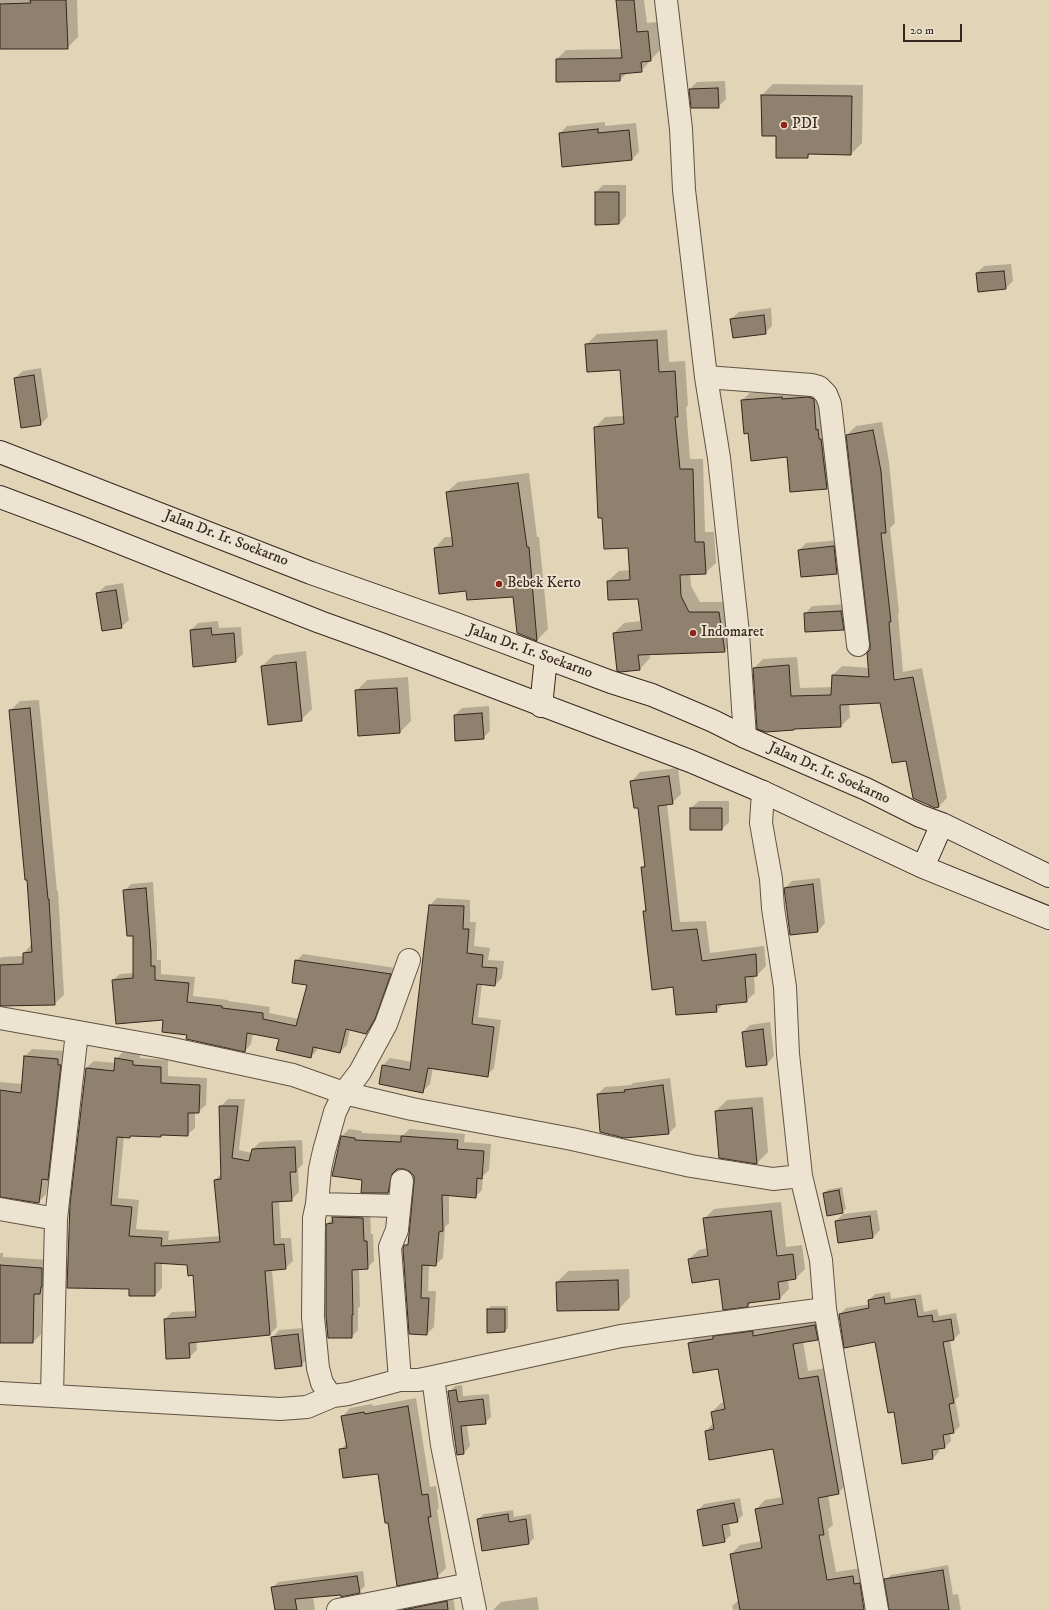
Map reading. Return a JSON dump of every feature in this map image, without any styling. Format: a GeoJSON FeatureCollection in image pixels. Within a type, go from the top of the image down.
{"type":"FeatureCollection","features":[{"type":"Feature","properties":{"kind":"street"},"geometry":{"type":"LineString","coordinates":[[666,0],[681,129],[684,190],[706,377],[719,458],[738,633],[746,737]]}},
{"type":"Feature","properties":{"kind":"street"},"geometry":{"type":"LineString","coordinates":[[706,377],[812,385],[819,387],[826,394],[830,404],[858,645]]}},
{"type":"Feature","properties":{"kind":"street","name":"Jalan Dr. Ir. Soekarno"},"geometry":{"type":"LineString","coordinates":[[0,452],[311,573],[652,695],[746,737],[828,771],[1049,876]]}},
{"type":"Feature","properties":{"kind":"street"},"geometry":{"type":"LineString","coordinates":[[0,497],[320,622],[382,644],[541,706],[690,761],[763,792],[923,867],[1049,918]]}},
{"type":"Feature","properties":{"kind":"street"},"geometry":{"type":"LineString","coordinates":[[541,706],[546,658]]}},
{"type":"Feature","properties":{"kind":"street"},"geometry":{"type":"LineString","coordinates":[[763,792],[761,823],[771,879],[773,908],[784,988],[788,1054],[801,1176],[821,1260],[824,1308],[877,1610]]}},
{"type":"Feature","properties":{"kind":"street"},"geometry":{"type":"LineString","coordinates":[[923,867],[942,824]]}},
{"type":"Feature","properties":{"kind":"street"},"geometry":{"type":"LineString","coordinates":[[333,1396],[322,1384],[318,1368],[313,1317],[314,1218],[317,1204],[320,1168],[335,1112],[344,1094],[360,1072],[386,1024],[409,960]]}},
{"type":"Feature","properties":{"kind":"street"},"geometry":{"type":"LineString","coordinates":[[0,1018],[168,1048],[293,1075],[344,1094],[412,1109],[572,1138],[691,1166],[772,1179],[801,1176]]}},
{"type":"Feature","properties":{"kind":"street"},"geometry":{"type":"LineString","coordinates":[[52,1396],[56,1219],[77,1032]]}},
{"type":"Feature","properties":{"kind":"street"},"geometry":{"type":"LineString","coordinates":[[400,1380],[390,1247],[397,1230],[402,1181]]}},
{"type":"Feature","properties":{"kind":"street"},"geometry":{"type":"LineString","coordinates":[[317,1204],[399,1206]]}},
{"type":"Feature","properties":{"kind":"street"},"geometry":{"type":"LineString","coordinates":[[0,1208],[56,1219]]}},
{"type":"Feature","properties":{"kind":"street"},"geometry":{"type":"LineString","coordinates":[[0,1393],[280,1409],[307,1407],[333,1396],[348,1394],[400,1380],[418,1380],[621,1336],[824,1308]]}},
{"type":"Feature","properties":{"kind":"street"},"geometry":{"type":"LineString","coordinates":[[433,1377],[442,1445],[475,1610]]}},
{"type":"Feature","properties":{"kind":"street"},"geometry":{"type":"LineString","coordinates":[[338,1610],[470,1584]]}},
{"type":"Feature","properties":{"kind":"building"},"geometry":{"type":"Polygon","coordinates":[[[30,0],[66,0],[68,49],[0,49],[0,4],[31,3],[30,0]]]}},
{"type":"Feature","properties":{"kind":"building"},"geometry":{"type":"Polygon","coordinates":[[[616,0],[634,0],[637,32],[648,31],[651,61],[641,62],[642,72],[620,74],[620,81],[556,82],[556,59],[622,58],[616,0]]]}},
{"type":"Feature","properties":{"kind":"building"},"geometry":{"type":"Polygon","coordinates":[[[718,88],[719,108],[691,108],[689,89],[718,88]]]}},
{"type":"Feature","properties":{"kind":"building"},"geometry":{"type":"Polygon","coordinates":[[[761,95],[852,96],[851,155],[808,154],[808,158],[776,158],[776,136],[762,136],[761,95]]]}},
{"type":"Feature","properties":{"kind":"building"},"geometry":{"type":"Polygon","coordinates":[[[598,129],[598,133],[629,130],[632,160],[562,167],[559,133],[598,129]]]}},
{"type":"Feature","properties":{"kind":"building"},"geometry":{"type":"Polygon","coordinates":[[[595,192],[619,192],[619,224],[595,225],[595,192]]]}},
{"type":"Feature","properties":{"kind":"building"},"geometry":{"type":"Polygon","coordinates":[[[1004,271],[1006,289],[978,292],[976,273],[1004,271]]]}},
{"type":"Feature","properties":{"kind":"building"},"geometry":{"type":"Polygon","coordinates":[[[764,315],[766,334],[733,338],[730,319],[764,315]]]}},
{"type":"Feature","properties":{"kind":"building"},"geometry":{"type":"Polygon","coordinates":[[[657,340],[659,372],[675,371],[678,417],[675,417],[680,469],[693,469],[695,542],[704,542],[706,574],[680,575],[681,596],[689,612],[719,612],[725,652],[638,655],[640,670],[620,672],[617,671],[613,633],[642,630],[638,599],[608,600],[607,581],[630,580],[628,548],[604,549],[602,518],[598,518],[594,427],[624,424],[620,370],[587,372],[585,344],[657,340]]]}},
{"type":"Feature","properties":{"kind":"building"},"geometry":{"type":"Polygon","coordinates":[[[34,375],[41,425],[21,428],[14,378],[34,375]]]}},
{"type":"Feature","properties":{"kind":"building"},"geometry":{"type":"Polygon","coordinates":[[[782,397],[782,399],[808,397],[814,399],[816,430],[818,429],[819,439],[821,439],[827,489],[790,492],[787,457],[751,461],[748,433],[744,434],[741,400],[782,397]]]}},
{"type":"Feature","properties":{"kind":"building"},"geometry":{"type":"Polygon","coordinates":[[[873,430],[881,471],[886,533],[881,533],[891,622],[889,622],[894,680],[913,677],[939,807],[935,808],[913,798],[906,761],[892,763],[880,703],[840,705],[841,727],[766,732],[757,729],[753,668],[789,665],[791,696],[831,695],[832,675],[869,677],[867,653],[870,650],[870,644],[846,435],[873,430]]]}},
{"type":"Feature","properties":{"kind":"building"},"geometry":{"type":"Polygon","coordinates":[[[518,483],[527,547],[529,547],[537,641],[517,633],[513,597],[467,600],[466,591],[439,594],[434,548],[453,546],[446,492],[518,483]]]}},
{"type":"Feature","properties":{"kind":"building"},"geometry":{"type":"Polygon","coordinates":[[[834,546],[837,574],[801,577],[798,550],[834,546]]]}},
{"type":"Feature","properties":{"kind":"building"},"geometry":{"type":"Polygon","coordinates":[[[116,590],[122,628],[102,631],[96,593],[116,590]]]}},
{"type":"Feature","properties":{"kind":"building"},"geometry":{"type":"Polygon","coordinates":[[[841,611],[844,630],[805,632],[804,613],[841,611]]]}},
{"type":"Feature","properties":{"kind":"building"},"geometry":{"type":"Polygon","coordinates":[[[211,628],[212,635],[234,633],[236,662],[193,667],[190,630],[211,628]]]}},
{"type":"Feature","properties":{"kind":"building"},"geometry":{"type":"Polygon","coordinates":[[[296,662],[302,721],[268,725],[261,666],[296,662]]]}},
{"type":"Feature","properties":{"kind":"building"},"geometry":{"type":"Polygon","coordinates":[[[397,688],[400,733],[358,736],[355,690],[397,688]]]}},
{"type":"Feature","properties":{"kind":"building"},"geometry":{"type":"Polygon","coordinates":[[[30,708],[49,899],[55,1005],[0,1006],[0,965],[23,964],[23,953],[32,952],[27,880],[25,880],[9,710],[30,708]]]}},
{"type":"Feature","properties":{"kind":"building"},"geometry":{"type":"Polygon","coordinates":[[[482,713],[484,739],[455,741],[454,715],[482,713]]]}},
{"type":"Feature","properties":{"kind":"building"},"geometry":{"type":"Polygon","coordinates":[[[669,776],[673,804],[658,806],[672,931],[697,929],[702,961],[756,954],[757,976],[745,977],[747,1002],[716,1005],[717,1012],[676,1015],[673,987],[652,990],[643,911],[646,911],[641,867],[645,867],[638,808],[634,808],[630,781],[669,776]]]}},
{"type":"Feature","properties":{"kind":"building"},"geometry":{"type":"Polygon","coordinates":[[[690,808],[722,808],[722,830],[690,830],[690,808]]]}},
{"type":"Feature","properties":{"kind":"building"},"geometry":{"type":"Polygon","coordinates":[[[813,884],[818,932],[790,935],[784,888],[813,884]]]}},
{"type":"Feature","properties":{"kind":"building"},"geometry":{"type":"Polygon","coordinates":[[[146,888],[151,966],[155,966],[155,980],[189,983],[187,1002],[263,1013],[263,1019],[296,1026],[307,985],[292,983],[295,960],[391,974],[375,1019],[366,1034],[346,1029],[340,1053],[313,1047],[311,1058],[276,1050],[279,1039],[247,1033],[245,1052],[186,1039],[187,1035],[162,1032],[163,1020],[116,1024],[112,980],[133,978],[133,936],[127,936],[123,890],[146,888]]]}},
{"type":"Feature","properties":{"kind":"building"},"geometry":{"type":"Polygon","coordinates":[[[429,905],[464,906],[463,929],[469,929],[467,953],[483,955],[482,967],[497,968],[495,986],[477,984],[472,1024],[494,1027],[488,1077],[428,1068],[423,1093],[379,1084],[382,1065],[410,1070],[429,905]]]}},
{"type":"Feature","properties":{"kind":"building"},"geometry":{"type":"Polygon","coordinates":[[[763,1029],[767,1065],[746,1067],[742,1032],[763,1029]]]}},
{"type":"Feature","properties":{"kind":"building"},"geometry":{"type":"Polygon","coordinates":[[[24,1056],[58,1059],[58,1065],[61,1065],[48,1180],[42,1179],[39,1203],[0,1197],[0,1090],[21,1093],[24,1056]]]}},
{"type":"Feature","properties":{"kind":"building"},"geometry":{"type":"Polygon","coordinates":[[[115,1058],[133,1061],[133,1065],[161,1067],[161,1083],[200,1085],[199,1113],[188,1113],[188,1136],[161,1135],[161,1137],[117,1137],[111,1205],[132,1207],[129,1236],[162,1238],[161,1246],[220,1242],[214,1180],[221,1179],[219,1106],[238,1106],[232,1158],[249,1161],[252,1149],[295,1147],[296,1172],[290,1172],[292,1201],[272,1202],[274,1245],[284,1244],[286,1269],[265,1271],[270,1335],[189,1343],[190,1358],[166,1359],[164,1319],[196,1317],[193,1275],[188,1276],[187,1265],[155,1263],[155,1296],[129,1296],[129,1289],[67,1288],[70,1204],[86,1068],[114,1071],[115,1058]]]}},
{"type":"Feature","properties":{"kind":"building"},"geometry":{"type":"Polygon","coordinates":[[[663,1085],[669,1134],[624,1138],[600,1132],[597,1094],[625,1092],[624,1090],[663,1085]]]}},
{"type":"Feature","properties":{"kind":"building"},"geometry":{"type":"Polygon","coordinates":[[[752,1108],[757,1164],[719,1158],[715,1111],[752,1108]]]}},
{"type":"Feature","properties":{"kind":"building"},"geometry":{"type":"Polygon","coordinates":[[[341,1136],[355,1138],[355,1140],[401,1142],[401,1136],[458,1140],[457,1149],[484,1151],[482,1179],[477,1178],[476,1198],[442,1195],[443,1231],[439,1232],[436,1266],[422,1265],[421,1298],[429,1298],[427,1335],[409,1334],[403,1249],[404,1245],[408,1245],[414,1176],[409,1171],[397,1169],[392,1174],[388,1193],[361,1193],[362,1180],[332,1176],[341,1136]]]}},
{"type":"Feature","properties":{"kind":"building"},"geometry":{"type":"Polygon","coordinates":[[[839,1190],[843,1213],[827,1216],[823,1193],[839,1190]]]}},
{"type":"Feature","properties":{"kind":"building"},"geometry":{"type":"Polygon","coordinates":[[[771,1211],[777,1256],[793,1254],[796,1279],[778,1282],[780,1299],[748,1303],[748,1307],[723,1310],[719,1279],[692,1283],[688,1259],[708,1256],[703,1218],[771,1211]]]}},
{"type":"Feature","properties":{"kind":"building"},"geometry":{"type":"Polygon","coordinates":[[[870,1216],[873,1238],[838,1243],[835,1221],[870,1216]]]}},
{"type":"Feature","properties":{"kind":"building"},"geometry":{"type":"Polygon","coordinates":[[[332,1217],[363,1218],[364,1241],[367,1241],[368,1269],[352,1270],[352,1338],[328,1338],[326,1316],[326,1224],[333,1223],[332,1217]]]}},
{"type":"Feature","properties":{"kind":"building"},"geometry":{"type":"Polygon","coordinates":[[[0,1265],[42,1268],[42,1287],[40,1294],[34,1294],[33,1343],[0,1343],[0,1265]]]}},
{"type":"Feature","properties":{"kind":"building"},"geometry":{"type":"Polygon","coordinates":[[[618,1280],[619,1310],[557,1311],[556,1282],[618,1280]]]}},
{"type":"Feature","properties":{"kind":"building"},"geometry":{"type":"Polygon","coordinates":[[[884,1297],[885,1304],[915,1299],[918,1317],[932,1315],[933,1322],[951,1319],[954,1340],[943,1342],[954,1403],[949,1404],[954,1433],[943,1435],[945,1448],[932,1450],[933,1459],[902,1464],[894,1412],[888,1413],[875,1342],[844,1348],[839,1314],[869,1308],[868,1300],[884,1297]]]}},
{"type":"Feature","properties":{"kind":"building"},"geometry":{"type":"Polygon","coordinates":[[[487,1309],[505,1309],[505,1332],[487,1333],[487,1309]]]}},
{"type":"Feature","properties":{"kind":"building"},"geometry":{"type":"Polygon","coordinates":[[[815,1325],[818,1340],[793,1344],[799,1379],[818,1376],[839,1494],[818,1498],[824,1535],[819,1535],[827,1580],[853,1576],[854,1584],[860,1583],[864,1610],[740,1610],[730,1554],[762,1548],[755,1509],[783,1504],[773,1449],[709,1460],[705,1431],[714,1429],[711,1412],[725,1409],[718,1369],[693,1373],[688,1343],[713,1339],[713,1336],[753,1331],[753,1336],[815,1325]]]}},
{"type":"Feature","properties":{"kind":"building"},"geometry":{"type":"Polygon","coordinates":[[[298,1334],[302,1366],[275,1369],[271,1337],[298,1334]]]}},
{"type":"Feature","properties":{"kind":"building"},"geometry":{"type":"Polygon","coordinates":[[[456,1390],[458,1402],[483,1399],[486,1424],[461,1426],[464,1454],[457,1455],[448,1391],[456,1390]]]}},
{"type":"Feature","properties":{"kind":"building"},"geometry":{"type":"Polygon","coordinates":[[[408,1406],[422,1495],[428,1494],[431,1517],[428,1517],[438,1578],[397,1586],[388,1523],[385,1523],[378,1474],[343,1478],[339,1449],[347,1448],[341,1416],[364,1412],[365,1414],[408,1406]]]}},
{"type":"Feature","properties":{"kind":"building"},"geometry":{"type":"Polygon","coordinates":[[[734,1503],[738,1522],[722,1525],[725,1542],[703,1546],[697,1510],[734,1503]]]}},
{"type":"Feature","properties":{"kind":"building"},"geometry":{"type":"Polygon","coordinates":[[[508,1514],[509,1522],[526,1519],[529,1544],[482,1551],[477,1519],[508,1514]]]}},
{"type":"Feature","properties":{"kind":"building"},"geometry":{"type":"Polygon","coordinates":[[[943,1570],[949,1610],[889,1610],[884,1579],[943,1570]]]}},
{"type":"Feature","properties":{"kind":"building"},"geometry":{"type":"Polygon","coordinates":[[[357,1576],[360,1593],[341,1597],[341,1595],[295,1599],[297,1610],[275,1610],[271,1587],[357,1576]]]}},
{"type":"Feature","properties":{"kind":"building"},"geometry":{"type":"Polygon","coordinates":[[[447,1601],[448,1610],[403,1610],[447,1601]]]}},
{"type":"Feature","properties":{"kind":"place","name":"PDI"},"geometry":{"type":"Point","coordinates":[784,125]}},
{"type":"Feature","properties":{"kind":"place","name":"Bebek Kerto"},"geometry":{"type":"Point","coordinates":[499,584]}},
{"type":"Feature","properties":{"kind":"place","name":"Indomaret"},"geometry":{"type":"Point","coordinates":[693,633]}}]}
